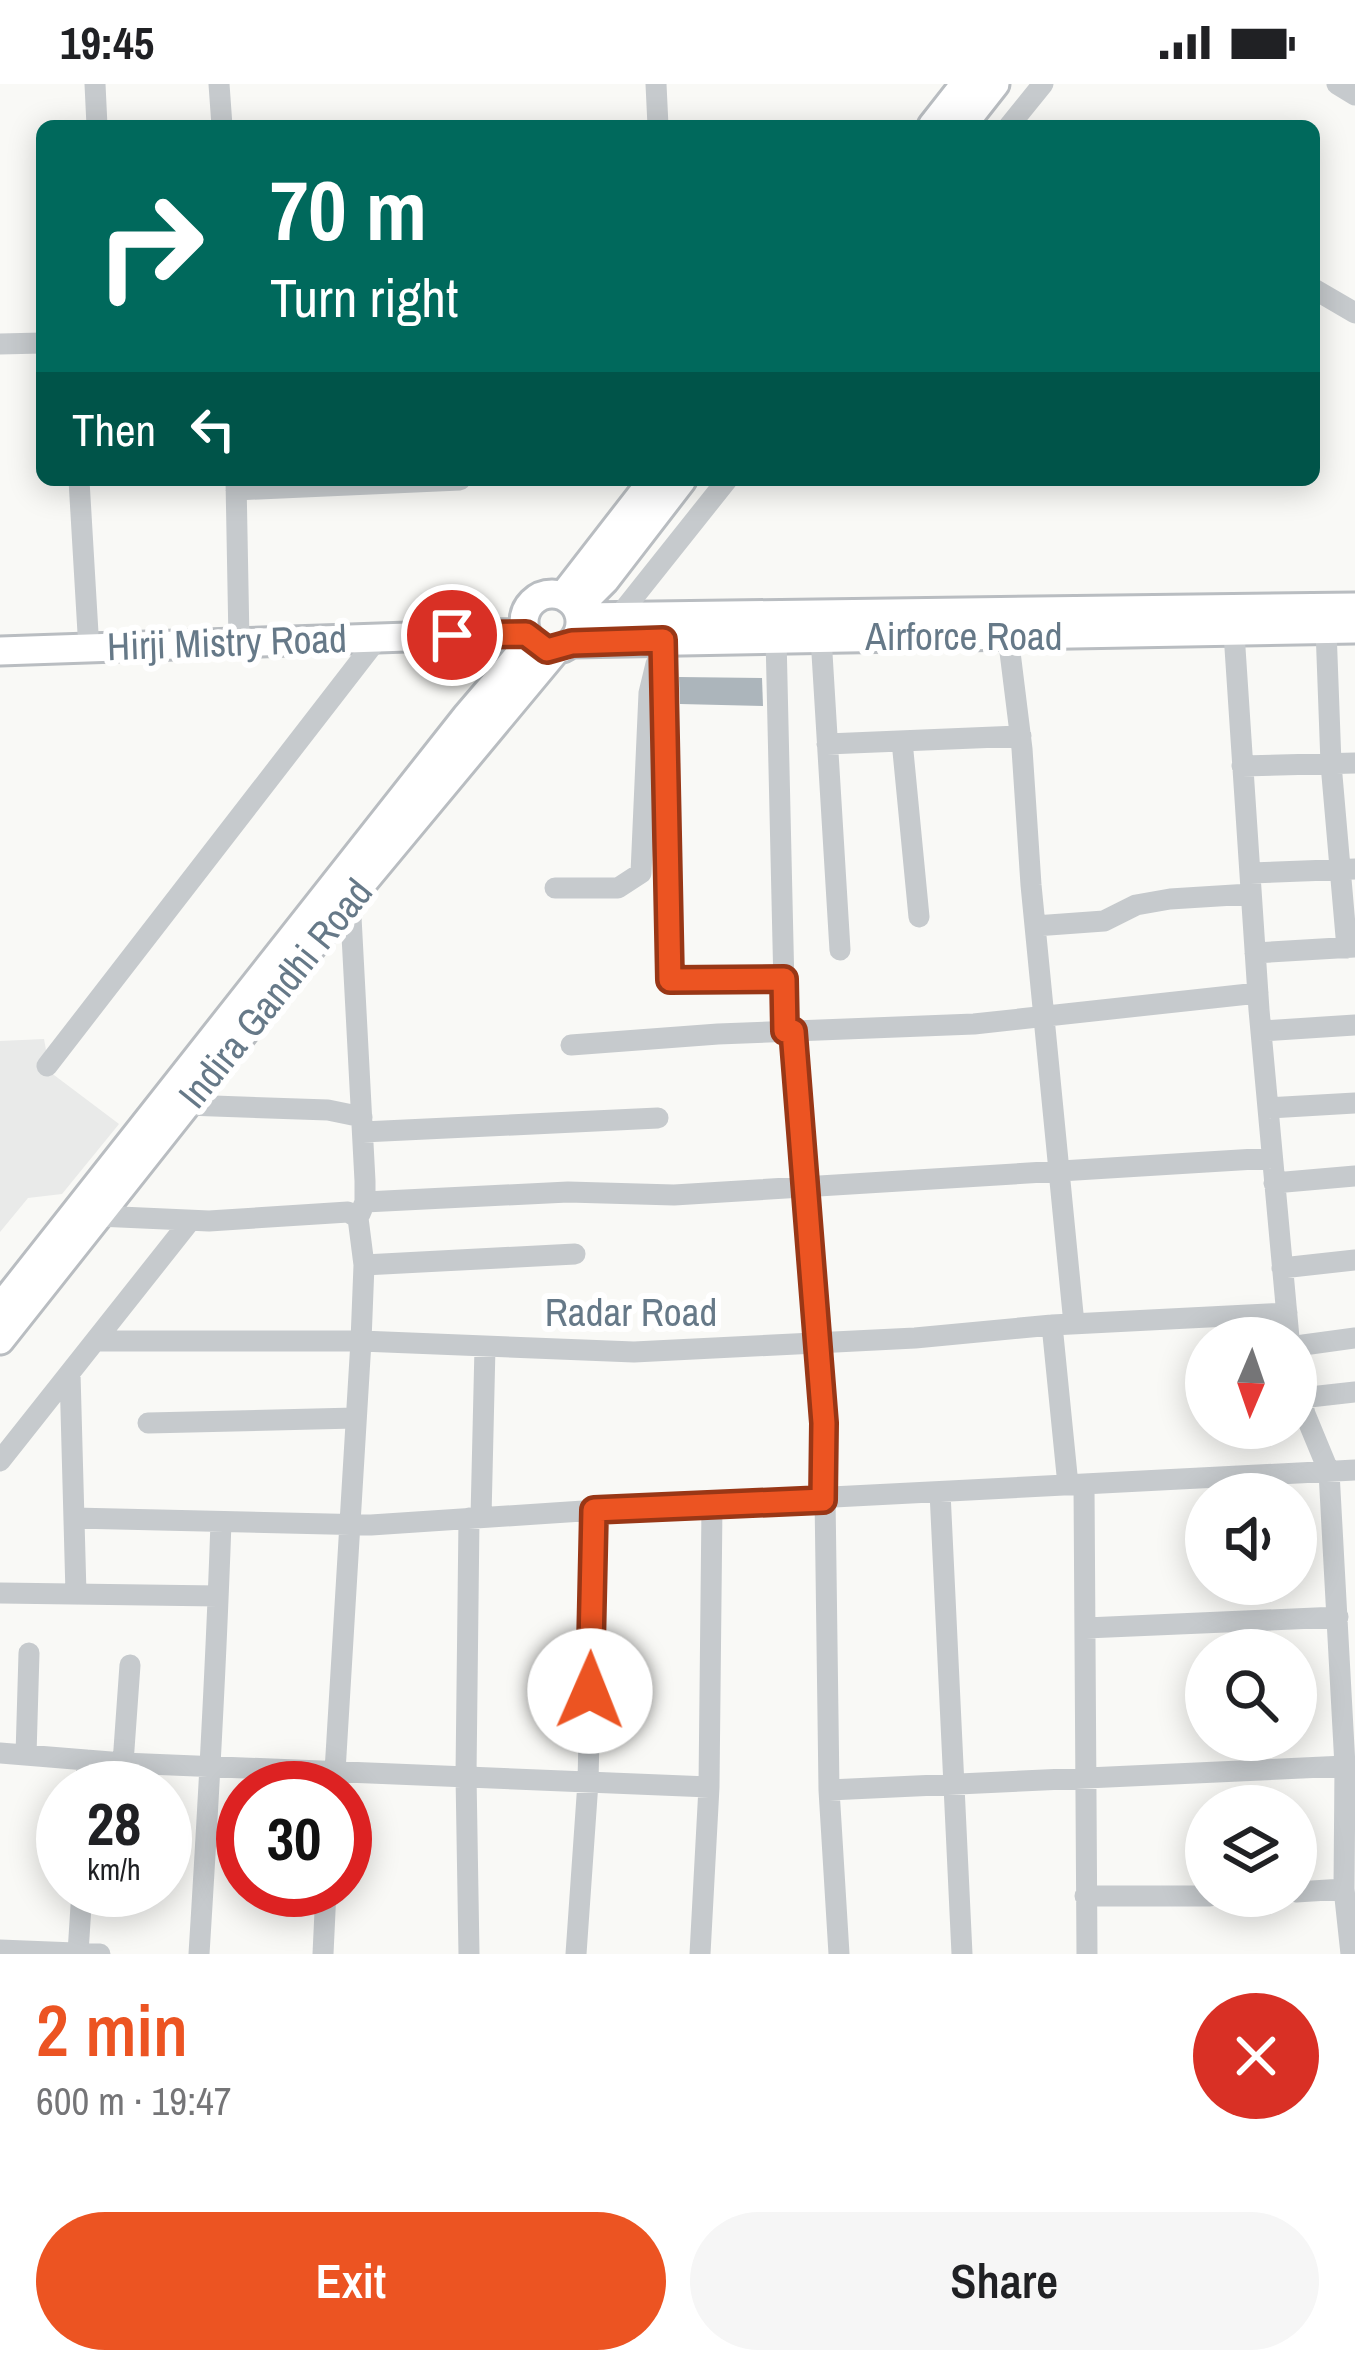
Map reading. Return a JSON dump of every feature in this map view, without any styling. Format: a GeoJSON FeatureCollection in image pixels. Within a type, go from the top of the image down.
{"type":"FeatureCollection","features":[{"type":"Feature","properties":{"kind":"main road"},"geometry":{"type":"LineString","coordinates":[[937,120],[965,84]]}},
{"type":"Feature","properties":{"kind":"main road"},"geometry":{"type":"LineString","coordinates":[[967,120],[995,84]]}},
{"type":"Feature","properties":{"kind":"main road"},"geometry":{"type":"LineString","coordinates":[[554,626],[649,486]]}},
{"type":"Feature","properties":{"kind":"main road"},"geometry":{"type":"LineString","coordinates":[[554,626],[677,486]]}},
{"type":"Feature","properties":{"kind":"main road","name":"Airforce Road"},"geometry":{"type":"LineString","coordinates":[[554,626],[618,616],[1355,607]]}},
{"type":"Feature","properties":{"kind":"main road","name":"Hirji Mistry Road"},"geometry":{"type":"LineString","coordinates":[[0,636],[554,626]]}},
{"type":"Feature","properties":{"kind":"main road","name":"Hirji Mistry Road"},"geometry":{"type":"LineString","coordinates":[[0,651],[239,633],[378,638],[554,626]]}},
{"type":"Feature","properties":{"kind":"main road","name":"Airforce Road"},"geometry":{"type":"LineString","coordinates":[[554,626],[663,640],[1355,629]]}},
{"type":"Feature","properties":{"kind":"main road","name":"Indira Gandhi Road"},"geometry":{"type":"LineString","coordinates":[[0,1340],[350,898],[554,626]]}},
{"type":"Feature","properties":{"kind":"main road","name":"Indira Gandhi Road"},"geometry":{"type":"LineString","coordinates":[[0,1309],[466,717],[554,626]]}},
{"type":"Feature","properties":{"kind":"street"},"geometry":{"type":"LineString","coordinates":[[95,84],[97,120]]}},
{"type":"Feature","properties":{"kind":"street"},"geometry":{"type":"LineString","coordinates":[[219,84],[222,120]]}},
{"type":"Feature","properties":{"kind":"street"},"geometry":{"type":"LineString","coordinates":[[656,84],[658,120]]}},
{"type":"Feature","properties":{"kind":"street"},"geometry":{"type":"LineString","coordinates":[[1021,120],[1043,84]]}},
{"type":"Feature","properties":{"kind":"street"},"geometry":{"type":"LineString","coordinates":[[1337,84],[1355,95]]}},
{"type":"Feature","properties":{"kind":"street"},"geometry":{"type":"LineString","coordinates":[[1320,293],[1355,313]]}},
{"type":"Feature","properties":{"kind":"street"},"geometry":{"type":"LineString","coordinates":[[0,344],[36,343]]}},
{"type":"Feature","properties":{"kind":"street"},"geometry":{"type":"LineString","coordinates":[[79,486],[88,633]]}},
{"type":"Feature","properties":{"kind":"street"},"geometry":{"type":"LineString","coordinates":[[236,486],[239,633]]}},
{"type":"Feature","properties":{"kind":"street"},"geometry":{"type":"LineString","coordinates":[[618,616],[722,486]]}},
{"type":"Feature","properties":{"kind":"street"},"geometry":{"type":"LineString","coordinates":[[1255,953],[1351,947],[1347,869],[1331,764],[1326,629]]}},
{"type":"Feature","properties":{"kind":"street"},"geometry":{"type":"LineString","coordinates":[[1234,633],[1258,993],[1287,1317]]}},
{"type":"Feature","properties":{"kind":"street"},"geometry":{"type":"LineString","coordinates":[[1008,636],[1060,1172],[1063,1325],[1086,1628],[1087,1954]]}},
{"type":"Feature","properties":{"kind":"street"},"geometry":{"type":"LineString","coordinates":[[820,637],[840,950]]}},
{"type":"Feature","properties":{"kind":"street"},"geometry":{"type":"LineString","coordinates":[[47,1066],[378,638]]}},
{"type":"Feature","properties":{"kind":"street"},"geometry":{"type":"LineString","coordinates":[[776,638],[784,979],[818,1343],[829,1790],[839,1954]]}},
{"type":"Feature","properties":{"kind":"street"},"geometry":{"type":"LineString","coordinates":[[555,888],[618,888],[641,873],[649,693],[663,640]]}},
{"type":"Feature","properties":{"kind":"street"},"geometry":{"type":"LineString","coordinates":[[663,640],[670,980],[784,979]]}},
{"type":"Feature","properties":{"kind":"street"},"geometry":{"type":"LineString","coordinates":[[827,744],[1021,736]]}},
{"type":"Feature","properties":{"kind":"street"},"geometry":{"type":"LineString","coordinates":[[902,741],[920,917]]}},
{"type":"Feature","properties":{"kind":"street"},"geometry":{"type":"LineString","coordinates":[[1242,766],[1355,763]]}},
{"type":"Feature","properties":{"kind":"street"},"geometry":{"type":"LineString","coordinates":[[1036,926],[1105,921],[1136,905],[1347,869]]}},
{"type":"Feature","properties":{"kind":"street"},"geometry":{"type":"LineString","coordinates":[[336,1761],[364,1265],[350,898]]}},
{"type":"Feature","properties":{"kind":"street"},"geometry":{"type":"LineString","coordinates":[[571,1046],[974,1024],[1258,993]]}},
{"type":"Feature","properties":{"kind":"street"},"geometry":{"type":"LineString","coordinates":[[1261,1030],[1355,1025]]}},
{"type":"Feature","properties":{"kind":"street"},"geometry":{"type":"LineString","coordinates":[[1268,1108],[1355,1103]]}},
{"type":"Feature","properties":{"kind":"street"},"geometry":{"type":"LineString","coordinates":[[186,1105],[328,1110],[362,1125],[658,1118]]}},
{"type":"Feature","properties":{"kind":"street"},"geometry":{"type":"LineString","coordinates":[[98,1216],[190,1221],[547,1193],[674,1195],[1272,1158]]}},
{"type":"Feature","properties":{"kind":"street"},"geometry":{"type":"LineString","coordinates":[[1274,1183],[1355,1176]]}},
{"type":"Feature","properties":{"kind":"street"},"geometry":{"type":"LineString","coordinates":[[0,1462],[190,1221]]}},
{"type":"Feature","properties":{"kind":"street"},"geometry":{"type":"LineString","coordinates":[[364,1265],[575,1254]]}},
{"type":"Feature","properties":{"kind":"street"},"geometry":{"type":"LineString","coordinates":[[1282,1268],[1355,1260]]}},
{"type":"Feature","properties":{"kind":"street","name":"Radar Road"},"geometry":{"type":"LineString","coordinates":[[95,1341],[361,1341],[634,1352],[1286,1312]]}},
{"type":"Feature","properties":{"kind":"street"},"geometry":{"type":"LineString","coordinates":[[1317,1343],[1355,1338]]}},
{"type":"Feature","properties":{"kind":"street"},"geometry":{"type":"LineString","coordinates":[[469,1954],[466,1775],[485,1347]]}},
{"type":"Feature","properties":{"kind":"street"},"geometry":{"type":"LineString","coordinates":[[70,1373],[76,1594]]}},
{"type":"Feature","properties":{"kind":"street"},"geometry":{"type":"LineString","coordinates":[[1317,1396],[1355,1392]]}},
{"type":"Feature","properties":{"kind":"street"},"geometry":{"type":"LineString","coordinates":[[148,1423],[355,1418]]}},
{"type":"Feature","properties":{"kind":"street"},"geometry":{"type":"LineString","coordinates":[[1317,1441],[1329,1472],[1345,1766],[1344,1889],[1351,1954]]}},
{"type":"Feature","properties":{"kind":"street"},"geometry":{"type":"LineString","coordinates":[[74,1518],[347,1526],[1355,1470]]}},
{"type":"Feature","properties":{"kind":"street"},"geometry":{"type":"LineString","coordinates":[[940,1492],[962,1954]]}},
{"type":"Feature","properties":{"kind":"street"},"geometry":{"type":"LineString","coordinates":[[700,1954],[710,1787],[712,1505]]}},
{"type":"Feature","properties":{"kind":"street"},"geometry":{"type":"LineString","coordinates":[[576,1954],[588,1782],[594,1510]]}},
{"type":"Feature","properties":{"kind":"street"},"geometry":{"type":"LineString","coordinates":[[200,1954],[220,1522]]}},
{"type":"Feature","properties":{"kind":"street"},"geometry":{"type":"LineString","coordinates":[[0,1592],[218,1596]]}},
{"type":"Feature","properties":{"kind":"street"},"geometry":{"type":"LineString","coordinates":[[1086,1628],[1338,1617]]}},
{"type":"Feature","properties":{"kind":"street"},"geometry":{"type":"LineString","coordinates":[[26,1755],[28,1653]]}},
{"type":"Feature","properties":{"kind":"street"},"geometry":{"type":"LineString","coordinates":[[123,1761],[130,1665]]}},
{"type":"Feature","properties":{"kind":"street"},"geometry":{"type":"LineString","coordinates":[[0,1753],[105,1761]]}},
{"type":"Feature","properties":{"kind":"street"},"geometry":{"type":"LineString","coordinates":[[192,1764],[216,1765]]}},
{"type":"Feature","properties":{"kind":"street"},"geometry":{"type":"LineString","coordinates":[[829,1790],[1345,1766]]}},
{"type":"Feature","properties":{"kind":"street"},"geometry":{"type":"LineString","coordinates":[[372,1779],[466,1775],[710,1787]]}},
{"type":"Feature","properties":{"kind":"street"},"geometry":{"type":"LineString","coordinates":[[1317,1891],[1344,1889]]}},
{"type":"Feature","properties":{"kind":"street"},"geometry":{"type":"LineString","coordinates":[[1084,1896],[1185,1896]]}},
{"type":"Feature","properties":{"kind":"street"},"geometry":{"type":"LineString","coordinates":[[78,1953],[80,1917]]}},
{"type":"Feature","properties":{"kind":"street"},"geometry":{"type":"LineString","coordinates":[[323,1954],[325,1917]]}},
{"type":"Feature","properties":{"kind":"street"},"geometry":{"type":"LineString","coordinates":[[0,1950],[100,1954]]}},
{"type":"Feature","properties":{"kind":"shaded area"},"geometry":{"type":"Polygon","coordinates":[[[44,1039],[50,1072],[119,1124],[62,1194],[28,1198],[0,1232],[0,1041],[44,1039]]]}},
{"type":"Feature","properties":{"kind":"building"},"geometry":{"type":"Polygon","coordinates":[[[679,677],[762,678],[763,706],[680,704],[679,677]]]}},
{"type":"Feature","properties":{"kind":"route"},"geometry":{"type":"LineString","coordinates":[[452,635],[526,634],[547,650],[572,643],[663,640],[670,980],[784,979],[785,1031],[793,1031],[824,1423],[823,1500],[594,1510],[590,1691]]}}]}
